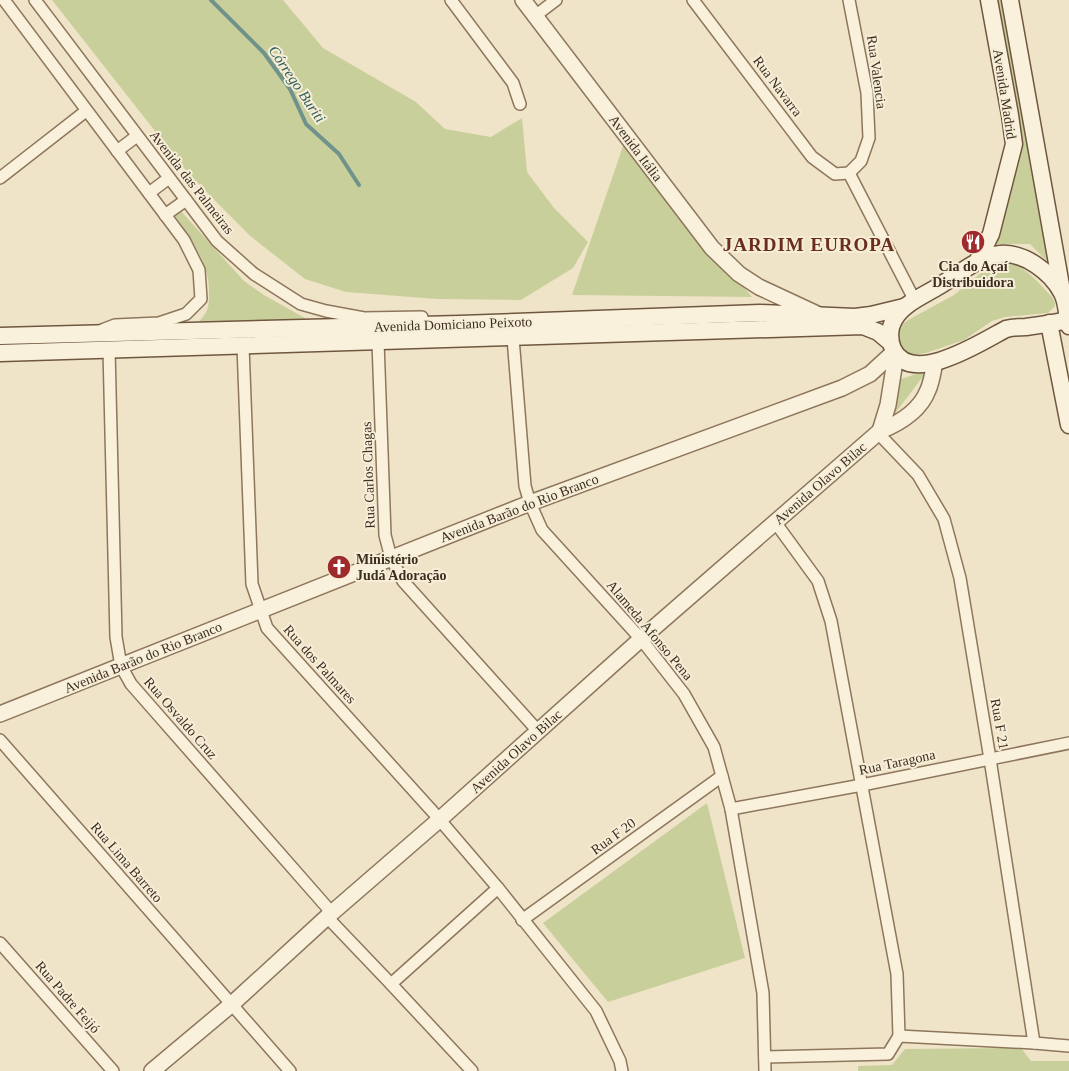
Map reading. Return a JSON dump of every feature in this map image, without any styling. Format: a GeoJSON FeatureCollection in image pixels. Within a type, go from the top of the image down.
{"type":"FeatureCollection","features":[{"type":"Feature","properties":{"kind":"main road","name":"Avenida Madrid"},"geometry":{"type":"LineString","coordinates":[[977,262],[991,234],[1014,144],[989,0]]}},
{"type":"Feature","properties":{"kind":"main road","name":"Avenida Madrid"},"geometry":{"type":"LineString","coordinates":[[1010,0],[1066,293],[1069,322]]}},
{"type":"Feature","properties":{"kind":"main road","name":"Avenida Madrid"},"geometry":{"type":"LineString","coordinates":[[977,262],[999,254],[1015,256],[1030,261],[1066,293]]}},
{"type":"Feature","properties":{"kind":"main road"},"geometry":{"type":"LineString","coordinates":[[894,349],[891,326],[895,318],[910,304],[977,262]]}},
{"type":"Feature","properties":{"kind":"main road","name":"Avenida Domiciano Peixoto"},"geometry":{"type":"LineString","coordinates":[[0,336],[460,324],[760,313],[855,317],[871,315],[910,304]]}},
{"type":"Feature","properties":{"kind":"main road"},"geometry":{"type":"LineString","coordinates":[[935,362],[971,348],[1006,329],[1069,322]]}},
{"type":"Feature","properties":{"kind":"main road"},"geometry":{"type":"LineString","coordinates":[[1049,323],[1069,425]]}},
{"type":"Feature","properties":{"kind":"main road","name":"Avenida Domiciano Peixoto"},"geometry":{"type":"LineString","coordinates":[[0,353],[863,326],[878,332],[908,362],[917,364],[935,362]]}},
{"type":"Feature","properties":{"kind":"street","name":"Avenida das Palmeiras"},"geometry":{"type":"LineString","coordinates":[[35,0],[217,241],[254,274],[301,304],[326,311],[364,318],[442,317],[460,324]]}},
{"type":"Feature","properties":{"kind":"street"},"geometry":{"type":"LineString","coordinates":[[451,0],[513,83],[520,104]]}},
{"type":"Feature","properties":{"kind":"street","name":"Avenida Itália"},"geometry":{"type":"LineString","coordinates":[[523,0],[712,248],[739,274],[759,287],[817,314]]}},
{"type":"Feature","properties":{"kind":"street"},"geometry":{"type":"LineString","coordinates":[[535,16],[556,0]]}},
{"type":"Feature","properties":{"kind":"street","name":"Rua Navarra"},"geometry":{"type":"LineString","coordinates":[[694,0],[812,156],[835,174],[849,173]]}},
{"type":"Feature","properties":{"kind":"street","name":"Rua Valencia"},"geometry":{"type":"LineString","coordinates":[[849,0],[867,93],[869,138],[861,162],[849,173]]}},
{"type":"Feature","properties":{"kind":"street"},"geometry":{"type":"LineString","coordinates":[[3,4],[184,240],[199,270],[201,299],[186,314],[158,323],[115,325],[96,333]]}},
{"type":"Feature","properties":{"kind":"street"},"geometry":{"type":"LineString","coordinates":[[0,178],[86,111]]}},
{"type":"Feature","properties":{"kind":"street"},"geometry":{"type":"LineString","coordinates":[[116,151],[137,136]]}},
{"type":"Feature","properties":{"kind":"street"},"geometry":{"type":"LineString","coordinates":[[849,173],[910,304]]}},
{"type":"Feature","properties":{"kind":"street"},"geometry":{"type":"LineString","coordinates":[[149,193],[169,178]]}},
{"type":"Feature","properties":{"kind":"street"},"geometry":{"type":"LineString","coordinates":[[165,215],[186,200]]}},
{"type":"Feature","properties":{"kind":"street"},"geometry":{"type":"LineString","coordinates":[[759,287],[763,300],[760,313]]}},
{"type":"Feature","properties":{"kind":"street","name":"Alameda Afonso Pena"},"geometry":{"type":"LineString","coordinates":[[513,338],[525,486],[542,530],[641,639],[684,694],[714,747],[731,809],[763,993],[765,1071]]}},
{"type":"Feature","properties":{"kind":"street","name":"Rua Carlos Chagas"},"geometry":{"type":"LineString","coordinates":[[378,342],[385,535],[391,558],[404,580],[538,731]]}},
{"type":"Feature","properties":{"kind":"street","name":"Rua dos Palmares"},"geometry":{"type":"LineString","coordinates":[[243,346],[252,584],[260,611],[268,628],[440,820]]}},
{"type":"Feature","properties":{"kind":"street"},"geometry":{"type":"LineString","coordinates":[[879,432],[888,405],[894,349]]}},
{"type":"Feature","properties":{"kind":"street","name":"Avenida Barão do Rio Branco"},"geometry":{"type":"LineString","coordinates":[[0,714],[530,503],[842,388],[870,374],[894,349]]}},
{"type":"Feature","properties":{"kind":"street","name":"Rua Osvaldo Cruz"},"geometry":{"type":"LineString","coordinates":[[109,350],[116,637],[121,666],[138,692],[330,915]]}},
{"type":"Feature","properties":{"kind":"street","name":"Avenida Olavo Bilac"},"geometry":{"type":"LineString","coordinates":[[152,1071],[232,1004],[330,915],[440,820],[641,639],[775,522],[879,432],[896,424],[910,414],[928,390],[935,362]]}},
{"type":"Feature","properties":{"kind":"street","name":"Rua F 21"},"geometry":{"type":"LineString","coordinates":[[879,432],[918,475],[944,519],[960,578],[1034,1043]]}},
{"type":"Feature","properties":{"kind":"street"},"geometry":{"type":"LineString","coordinates":[[765,1057],[888,1054],[899,1036],[897,974],[831,621],[818,581],[775,522]]}},
{"type":"Feature","properties":{"kind":"street","name":"Rua Lima Barreto"},"geometry":{"type":"LineString","coordinates":[[0,740],[290,1071]]}},
{"type":"Feature","properties":{"kind":"street","name":"Rua Taragona"},"geometry":{"type":"LineString","coordinates":[[731,809],[862,785],[1069,743]]}},
{"type":"Feature","properties":{"kind":"street","name":"Rua F 20"},"geometry":{"type":"LineString","coordinates":[[522,920],[722,776]]}},
{"type":"Feature","properties":{"kind":"street"},"geometry":{"type":"LineString","coordinates":[[440,820],[498,888],[596,1012],[620,1061],[622,1071]]}},
{"type":"Feature","properties":{"kind":"street"},"geometry":{"type":"LineString","coordinates":[[391,984],[498,888]]}},
{"type":"Feature","properties":{"kind":"street"},"geometry":{"type":"LineString","coordinates":[[330,915],[472,1071]]}},
{"type":"Feature","properties":{"kind":"street","name":"Rua Padre Feijó"},"geometry":{"type":"LineString","coordinates":[[0,943],[113,1071]]}},
{"type":"Feature","properties":{"kind":"street"},"geometry":{"type":"LineString","coordinates":[[899,1036],[1069,1046]]}},
{"type":"Feature","properties":{"kind":"green space"},"geometry":{"type":"Polygon","coordinates":[[[52,0],[283,0],[323,48],[416,102],[445,129],[491,137],[522,118],[527,172],[554,208],[588,242],[573,268],[521,300],[437,299],[346,292],[305,279],[249,235],[188,173],[52,0]]]}},
{"type":"Feature","properties":{"kind":"green space"},"geometry":{"type":"Polygon","coordinates":[[[993,0],[1005,0],[1054,268],[1030,244],[994,244],[1017,162],[993,0]]]}},
{"type":"Feature","properties":{"kind":"green space"},"geometry":{"type":"Polygon","coordinates":[[[624,143],[752,297],[572,295],[624,143]]]}},
{"type":"Feature","properties":{"kind":"green space"},"geometry":{"type":"Polygon","coordinates":[[[179,209],[244,281],[264,295],[312,322],[193,328],[208,308],[208,283],[203,262],[174,214],[179,209]]]}},
{"type":"Feature","properties":{"kind":"green space"},"geometry":{"type":"Polygon","coordinates":[[[1007,263],[1027,272],[1053,298],[1055,306],[1048,313],[1005,317],[992,321],[964,340],[926,353],[914,355],[905,352],[897,342],[899,327],[908,320],[954,295],[987,268],[996,264],[1007,263]]]}},
{"type":"Feature","properties":{"kind":"green space"},"geometry":{"type":"Polygon","coordinates":[[[928,370],[893,416],[901,379],[928,370]]]}},
{"type":"Feature","properties":{"kind":"green space"},"geometry":{"type":"Polygon","coordinates":[[[707,803],[745,958],[608,1002],[543,923],[707,803]]]}},
{"type":"Feature","properties":{"kind":"green space"},"geometry":{"type":"Polygon","coordinates":[[[1021,1048],[1031,1061],[1069,1061],[1069,1071],[858,1071],[858,1066],[892,1065],[905,1049],[1021,1048]]]}},
{"type":"Feature","properties":{"kind":"waterway","name":"Córrego Buriti"},"geometry":{"type":"LineString","coordinates":[[211,0],[264,53],[290,89],[306,124],[339,154],[359,185]]}},
{"type":"Feature","properties":{"kind":"place","name":"Cia do Açaí Distribuidora"},"geometry":{"type":"Point","coordinates":[973,242]}},
{"type":"Feature","properties":{"kind":"place","name":"Ministério Judá Adoração"},"geometry":{"type":"Point","coordinates":[339,567]}},
{"type":"Feature","properties":{"kind":"district","name":"JARDIM EUROPA"},"geometry":{"type":"Point","coordinates":[809,244]}}]}
